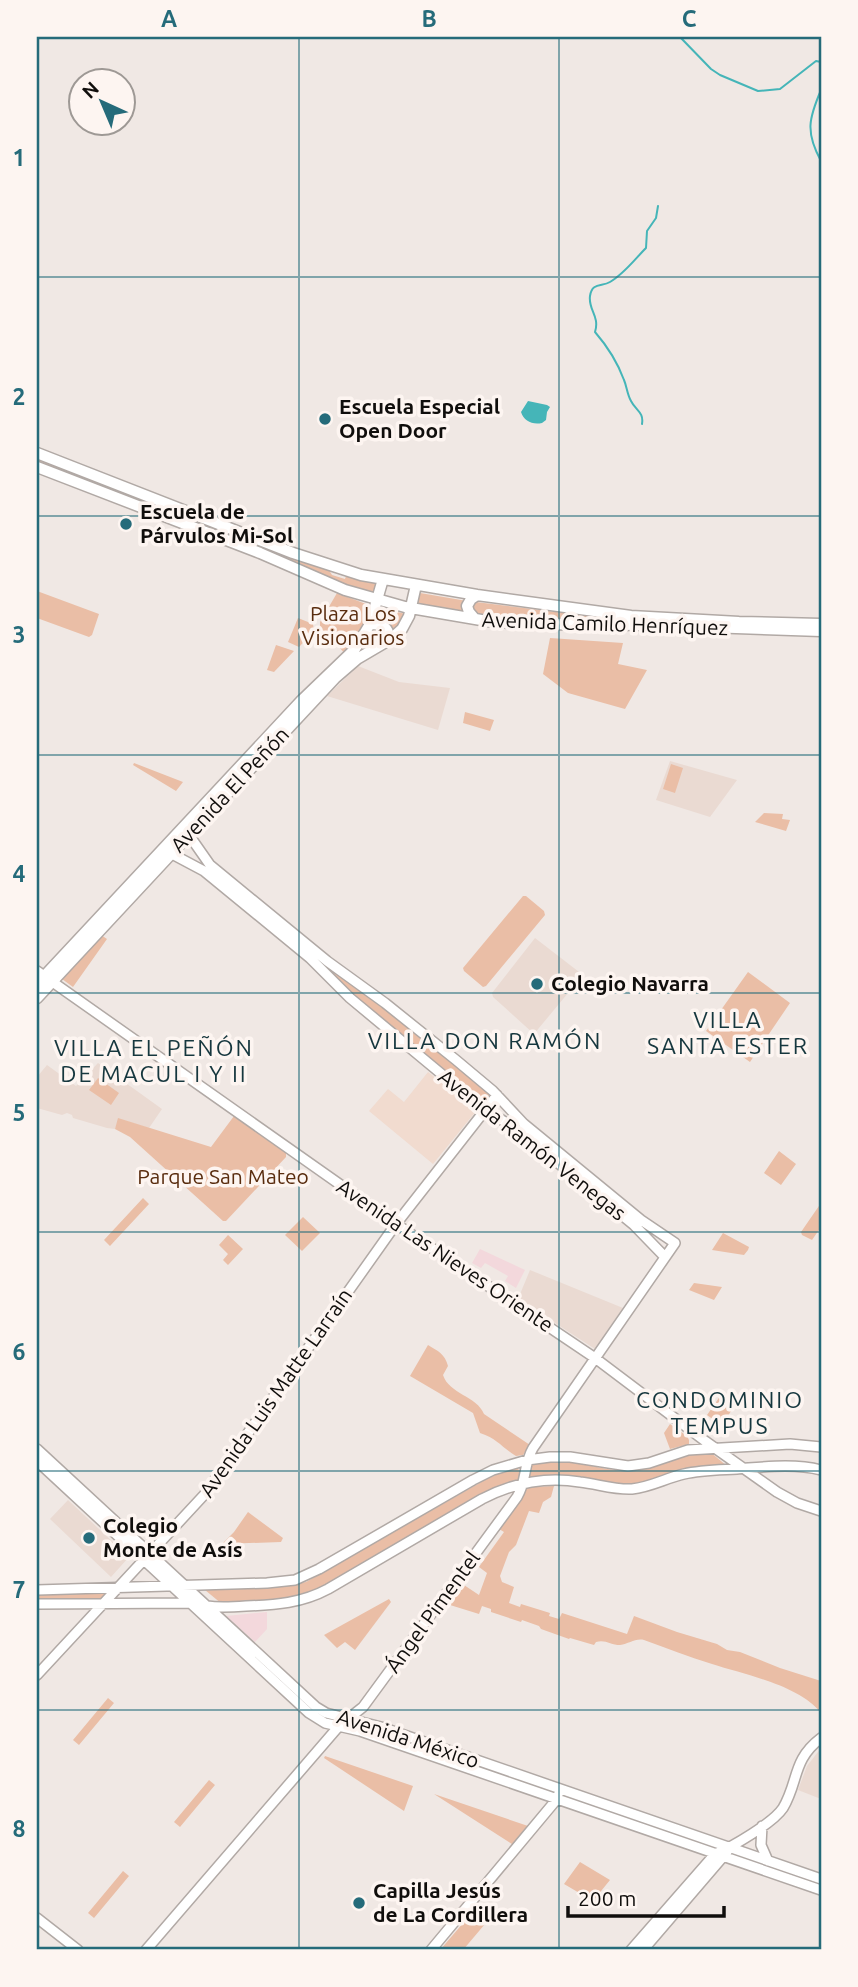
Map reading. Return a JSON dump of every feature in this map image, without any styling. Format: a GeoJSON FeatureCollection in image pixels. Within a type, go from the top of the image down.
{"type":"FeatureCollection","features":[{"type":"Feature","properties":{"kind":"main road","name":"Avenida Camilo Henríquez"},"geometry":{"type":"LineString","coordinates":[[37,453],[311,559],[383,579],[631,616],[821,624]]}},
{"type":"Feature","properties":{"kind":"main road","name":"Avenida Camilo Henríquez"},"geometry":{"type":"LineString","coordinates":[[37,467],[260,553],[334,586],[412,609],[522,624],[821,631]]}},
{"type":"Feature","properties":{"kind":"main road","name":"Avenida El Peñón"},"geometry":{"type":"LineString","coordinates":[[43,978],[172,853],[181,839],[302,700],[351,654],[370,624],[383,579]]}},
{"type":"Feature","properties":{"kind":"main road","name":"Avenida El Peñón"},"geometry":{"type":"LineString","coordinates":[[37,999],[43,978],[335,678],[402,629],[412,609],[416,585]]}},
{"type":"Feature","properties":{"kind":"main road"},"geometry":{"type":"LineString","coordinates":[[475,619],[467,606],[477,595]]}},
{"type":"Feature","properties":{"kind":"main road"},"geometry":{"type":"LineString","coordinates":[[370,624],[386,628],[386,642]]}},
{"type":"Feature","properties":{"kind":"street","name":"Avenida Ramón Venegas"},"geometry":{"type":"LineString","coordinates":[[181,839],[201,852],[210,864],[299,938],[413,1025],[497,1096],[534,1132],[641,1220],[675,1242]]}},
{"type":"Feature","properties":{"kind":"street","name":"Avenida Ramón Venegas"},"geometry":{"type":"LineString","coordinates":[[172,853],[204,871],[236,897],[315,962],[350,998],[480,1107],[519,1131],[634,1225],[665,1257]]}},
{"type":"Feature","properties":{"kind":"street","name":"Avenida Las Nieves Oriente"},"geometry":{"type":"LineString","coordinates":[[43,978],[396,1224],[595,1358],[766,1485],[790,1500],[821,1511]]}},
{"type":"Feature","properties":{"kind":"street","name":"Avenida Luis Matte Larraín"},"geometry":{"type":"LineString","coordinates":[[37,1675],[204,1495],[396,1224],[497,1096]]}},
{"type":"Feature","properties":{"kind":"street","name":"Ángel Pimentel"},"geometry":{"type":"LineString","coordinates":[[146,1950],[339,1726],[361,1711],[517,1496],[533,1448],[675,1242]]}},
{"type":"Feature","properties":{"kind":"street"},"geometry":{"type":"LineString","coordinates":[[688,1450],[695,1434]]}},
{"type":"Feature","properties":{"kind":"street"},"geometry":{"type":"LineString","coordinates":[[795,1459],[799,1444]]}},
{"type":"Feature","properties":{"kind":"street"},"geometry":{"type":"LineString","coordinates":[[37,1590],[267,1583],[299,1578],[472,1480],[493,1470],[527,1460],[570,1457],[615,1466],[634,1466],[688,1450],[799,1444],[821,1447]]}},
{"type":"Feature","properties":{"kind":"street","name":"Avenida México"},"geometry":{"type":"LineString","coordinates":[[37,1449],[147,1557],[188,1603],[312,1715],[325,1723],[360,1731],[821,1879]]}},
{"type":"Feature","properties":{"kind":"street"},"geometry":{"type":"LineString","coordinates":[[766,1485],[766,1473],[795,1459],[821,1470]]}},
{"type":"Feature","properties":{"kind":"street","name":"Avenida México"},"geometry":{"type":"LineString","coordinates":[[37,1461],[147,1557],[185,1586],[316,1707],[326,1713],[380,1727],[720,1855],[821,1890]]}},
{"type":"Feature","properties":{"kind":"street"},"geometry":{"type":"LineString","coordinates":[[37,1604],[104,1602],[188,1603],[207,1606],[271,1605],[297,1601],[328,1589],[482,1499],[523,1483],[557,1480],[585,1482],[609,1488],[635,1488],[694,1472],[773,1468]]}},
{"type":"Feature","properties":{"kind":"street"},"geometry":{"type":"LineString","coordinates":[[129,1576],[134,1588]]}},
{"type":"Feature","properties":{"kind":"street"},"geometry":{"type":"LineString","coordinates":[[368,1701],[371,1718],[380,1727]]}},
{"type":"Feature","properties":{"kind":"street"},"geometry":{"type":"LineString","coordinates":[[631,1950],[720,1855],[782,1810],[802,1758],[821,1738]]}},
{"type":"Feature","properties":{"kind":"street"},"geometry":{"type":"LineString","coordinates":[[431,1950],[559,1794]]}},
{"type":"Feature","properties":{"kind":"street"},"geometry":{"type":"LineString","coordinates":[[762,1826],[761,1845],[768,1861]]}},
{"type":"Feature","properties":{"kind":"street"},"geometry":{"type":"LineString","coordinates":[[643,1950],[720,1855]]}},
{"type":"Feature","properties":{"kind":"street"},"geometry":{"type":"LineString","coordinates":[[37,1918],[78,1950]]}},
{"type":"Feature","properties":{"kind":"shaded area"},"geometry":{"type":"Polygon","coordinates":[[[358,666],[399,682],[450,688],[438,730],[327,696],[358,666]]]}},
{"type":"Feature","properties":{"kind":"shaded area"},"geometry":{"type":"Polygon","coordinates":[[[670,761],[737,780],[710,817],[656,800],[670,761]]]}},
{"type":"Feature","properties":{"kind":"shaded area","name":"Colegio Navarra"},"geometry":{"type":"Polygon","coordinates":[[[535,938],[583,975],[534,1034],[493,997],[492,993],[535,938]]]}},
{"type":"Feature","properties":{"kind":"shaded area"},"geometry":{"type":"Polygon","coordinates":[[[98,1063],[162,1109],[149,1128],[119,1119],[115,1129],[107,1128],[73,1118],[67,1113],[62,1115],[37,1108],[37,1077],[47,1065],[76,1086],[98,1063]]]}},
{"type":"Feature","properties":{"kind":"shaded area"},"geometry":{"type":"Polygon","coordinates":[[[428,1072],[477,1110],[433,1164],[369,1111],[388,1089],[404,1102],[428,1072]]]}},
{"type":"Feature","properties":{"kind":"shaded area"},"geometry":{"type":"Polygon","coordinates":[[[480,1249],[525,1270],[516,1288],[505,1281],[508,1276],[485,1263],[481,1268],[472,1263],[480,1249]]]}},
{"type":"Feature","properties":{"kind":"shaded area"},"geometry":{"type":"Polygon","coordinates":[[[530,1270],[623,1308],[595,1349],[518,1299],[530,1270]]]}},
{"type":"Feature","properties":{"kind":"shaded area","name":"Colegio Monte de Asís"},"geometry":{"type":"Polygon","coordinates":[[[68,1500],[129,1557],[111,1577],[50,1519],[68,1500]]]}},
{"type":"Feature","properties":{"kind":"shaded area"},"geometry":{"type":"Polygon","coordinates":[[[267,1612],[267,1629],[255,1642],[226,1616],[267,1612]]]}},
{"type":"Feature","properties":{"kind":"shaded area"},"geometry":{"type":"Polygon","coordinates":[[[821,1748],[821,1799],[798,1790],[807,1766],[821,1748]]]}},
{"type":"Feature","properties":{"kind":"green space"},"geometry":{"type":"Polygon","coordinates":[[[37,457],[329,570],[332,575],[377,583],[374,597],[37,463],[37,457]]]}},
{"type":"Feature","properties":{"kind":"green space"},"geometry":{"type":"Polygon","coordinates":[[[37,591],[99,614],[92,635],[89,637],[37,618],[37,591]]]}},
{"type":"Feature","properties":{"kind":"green space","name":"Plaza Los Visionarios"},"geometry":{"type":"Polygon","coordinates":[[[337,593],[374,607],[406,614],[399,628],[351,660],[320,627],[320,622],[337,593]]]}},
{"type":"Feature","properties":{"kind":"green space"},"geometry":{"type":"Polygon","coordinates":[[[420,593],[467,601],[470,618],[417,608],[420,593]]]}},
{"type":"Feature","properties":{"kind":"green space"},"geometry":{"type":"Polygon","coordinates":[[[476,602],[564,613],[714,624],[481,617],[474,610],[473,605],[476,602]]]}},
{"type":"Feature","properties":{"kind":"green space"},"geometry":{"type":"Polygon","coordinates":[[[298,618],[313,624],[314,631],[299,647],[288,642],[298,618]]]}},
{"type":"Feature","properties":{"kind":"green space"},"geometry":{"type":"Polygon","coordinates":[[[550,638],[623,643],[618,664],[647,670],[625,709],[568,693],[543,674],[550,638]]]}},
{"type":"Feature","properties":{"kind":"green space"},"geometry":{"type":"Polygon","coordinates":[[[276,645],[294,651],[274,672],[267,670],[276,645]]]}},
{"type":"Feature","properties":{"kind":"green space"},"geometry":{"type":"Polygon","coordinates":[[[465,712],[494,720],[490,731],[463,723],[465,712]]]}},
{"type":"Feature","properties":{"kind":"green space"},"geometry":{"type":"Polygon","coordinates":[[[134,763],[183,782],[176,791],[133,765],[134,763]]]}},
{"type":"Feature","properties":{"kind":"green space"},"geometry":{"type":"Polygon","coordinates":[[[671,764],[683,768],[675,793],[663,789],[671,764]]]}},
{"type":"Feature","properties":{"kind":"green space"},"geometry":{"type":"Polygon","coordinates":[[[764,813],[783,814],[782,819],[790,820],[786,831],[755,822],[764,813]]]}},
{"type":"Feature","properties":{"kind":"green space"},"geometry":{"type":"Polygon","coordinates":[[[523,896],[544,911],[545,915],[483,987],[463,968],[523,896]]]}},
{"type":"Feature","properties":{"kind":"green space"},"geometry":{"type":"Polygon","coordinates":[[[101,935],[107,939],[73,987],[62,979],[101,935]]]}},
{"type":"Feature","properties":{"kind":"green space"},"geometry":{"type":"Polygon","coordinates":[[[327,967],[357,983],[491,1095],[483,1104],[349,995],[327,971],[327,967]]]}},
{"type":"Feature","properties":{"kind":"green space"},"geometry":{"type":"Polygon","coordinates":[[[748,972],[790,1003],[750,1062],[706,1031],[748,972]]]}},
{"type":"Feature","properties":{"kind":"green space"},"geometry":{"type":"Polygon","coordinates":[[[98,1078],[119,1093],[111,1105],[89,1090],[98,1078]]]}},
{"type":"Feature","properties":{"kind":"green space","name":"Parque San Mateo"},"geometry":{"type":"Polygon","coordinates":[[[234,1116],[286,1153],[286,1157],[226,1221],[130,1137],[115,1129],[118,1118],[211,1147],[234,1116]]]}},
{"type":"Feature","properties":{"kind":"green space"},"geometry":{"type":"Polygon","coordinates":[[[779,1151],[796,1164],[781,1185],[764,1173],[779,1151]]]}},
{"type":"Feature","properties":{"kind":"green space"},"geometry":{"type":"Polygon","coordinates":[[[143,1198],[149,1204],[110,1246],[104,1240],[143,1198]]]}},
{"type":"Feature","properties":{"kind":"green space"},"geometry":{"type":"Polygon","coordinates":[[[821,1203],[821,1227],[812,1240],[801,1232],[821,1203]]]}},
{"type":"Feature","properties":{"kind":"green space"},"geometry":{"type":"Polygon","coordinates":[[[303,1217],[320,1233],[302,1251],[285,1235],[303,1217]]]}},
{"type":"Feature","properties":{"kind":"green space"},"geometry":{"type":"Polygon","coordinates":[[[723,1233],[749,1247],[744,1255],[712,1250],[723,1233]]]}},
{"type":"Feature","properties":{"kind":"green space"},"geometry":{"type":"Polygon","coordinates":[[[228,1235],[243,1249],[228,1265],[223,1260],[228,1254],[219,1245],[228,1235]]]}},
{"type":"Feature","properties":{"kind":"green space"},"geometry":{"type":"Polygon","coordinates":[[[694,1283],[722,1287],[714,1300],[689,1290],[694,1283]]]}},
{"type":"Feature","properties":{"kind":"green space"},"geometry":{"type":"Polygon","coordinates":[[[428,1345],[445,1358],[448,1366],[443,1375],[451,1387],[475,1403],[484,1414],[530,1445],[523,1455],[516,1456],[480,1433],[473,1413],[410,1376],[428,1345]]]}},
{"type":"Feature","properties":{"kind":"green space"},"geometry":{"type":"Polygon","coordinates":[[[723,1392],[737,1401],[722,1426],[707,1415],[723,1392]]]}},
{"type":"Feature","properties":{"kind":"green space"},"geometry":{"type":"Polygon","coordinates":[[[670,1424],[687,1436],[689,1444],[670,1449],[664,1433],[670,1424]]]}},
{"type":"Feature","properties":{"kind":"green space"},"geometry":{"type":"Polygon","coordinates":[[[710,1452],[727,1466],[631,1486],[528,1477],[530,1464],[543,1461],[635,1471],[681,1456],[710,1452]]]}},
{"type":"Feature","properties":{"kind":"green space"},"geometry":{"type":"Polygon","coordinates":[[[517,1468],[520,1471],[518,1480],[493,1489],[319,1590],[297,1598],[222,1604],[205,1590],[271,1588],[306,1582],[483,1481],[517,1468]]]}},
{"type":"Feature","properties":{"kind":"green space"},"geometry":{"type":"Polygon","coordinates":[[[554,1486],[551,1497],[543,1502],[539,1513],[529,1511],[516,1545],[509,1552],[500,1576],[502,1582],[514,1587],[509,1603],[550,1613],[549,1616],[559,1619],[562,1613],[627,1634],[634,1616],[717,1644],[727,1650],[740,1652],[821,1681],[821,1713],[811,1703],[786,1688],[644,1640],[620,1645],[599,1641],[594,1645],[491,1612],[491,1609],[482,1606],[479,1614],[450,1605],[445,1607],[461,1583],[479,1595],[487,1573],[479,1567],[504,1532],[499,1529],[528,1487],[554,1486]]]}},
{"type":"Feature","properties":{"kind":"green space"},"geometry":{"type":"Polygon","coordinates":[[[248,1512],[283,1538],[281,1542],[222,1544],[248,1512]]]}},
{"type":"Feature","properties":{"kind":"green space"},"geometry":{"type":"Polygon","coordinates":[[[106,1591],[101,1600],[37,1601],[37,1592],[106,1591]]]}},
{"type":"Feature","properties":{"kind":"green space"},"geometry":{"type":"Polygon","coordinates":[[[389,1599],[391,1602],[355,1650],[345,1642],[337,1648],[324,1635],[389,1599]]]}},
{"type":"Feature","properties":{"kind":"green space"},"geometry":{"type":"Polygon","coordinates":[[[108,1698],[114,1703],[79,1745],[73,1740],[108,1698]]]}},
{"type":"Feature","properties":{"kind":"green space"},"geometry":{"type":"Polygon","coordinates":[[[325,1756],[413,1786],[404,1811],[324,1758],[325,1756]]]}},
{"type":"Feature","properties":{"kind":"green space"},"geometry":{"type":"Polygon","coordinates":[[[209,1780],[215,1785],[180,1827],[174,1822],[209,1780]]]}},
{"type":"Feature","properties":{"kind":"green space"},"geometry":{"type":"Polygon","coordinates":[[[434,1794],[531,1827],[515,1846],[434,1794]]]}},
{"type":"Feature","properties":{"kind":"green space"},"geometry":{"type":"Polygon","coordinates":[[[580,1862],[610,1880],[593,1901],[564,1884],[580,1862]]]}},
{"type":"Feature","properties":{"kind":"green space"},"geometry":{"type":"Polygon","coordinates":[[[123,1871],[129,1876],[94,1918],[88,1913],[123,1871]]]}},
{"type":"Feature","properties":{"kind":"green space"},"geometry":{"type":"Polygon","coordinates":[[[470,1915],[485,1924],[463,1950],[440,1950],[470,1915]]]}},
{"type":"Feature","properties":{"kind":"water"},"geometry":{"type":"Polygon","coordinates":[[[528,401],[550,407],[546,420],[535,423],[524,418],[521,412],[528,401]]]}},
{"type":"Feature","properties":{"kind":"waterway"},"geometry":{"type":"LineString","coordinates":[[680,37],[711,69],[758,91],[780,89],[816,61],[821,62]]}},
{"type":"Feature","properties":{"kind":"waterway"},"geometry":{"type":"LineString","coordinates":[[821,90],[810,125],[821,161]]}},
{"type":"Feature","properties":{"kind":"waterway"},"geometry":{"type":"LineString","coordinates":[[642,424],[641,414],[630,398],[618,367],[595,332],[596,322],[590,296],[593,289],[625,271],[646,248],[647,231],[656,218],[658,206]]}},
{"type":"Feature","properties":{"kind":"place","name":"Escuela Especial Open Door"},"geometry":{"type":"Point","coordinates":[325,419]}},
{"type":"Feature","properties":{"kind":"place","name":"Escuela de Párvulos Mi-Sol"},"geometry":{"type":"Point","coordinates":[126,524]}},
{"type":"Feature","properties":{"kind":"place","name":"Colegio Navarra"},"geometry":{"type":"Point","coordinates":[537,984]}},
{"type":"Feature","properties":{"kind":"place","name":"Colegio Monte de Asís"},"geometry":{"type":"Point","coordinates":[89,1538]}},
{"type":"Feature","properties":{"kind":"place","name":"Capilla Jesús de La Cordillera"},"geometry":{"type":"Point","coordinates":[359,1903]}},
{"type":"Feature","properties":{"kind":"district","name":"VILLA SANTA ESTER"},"geometry":{"type":"Point","coordinates":[728,1033]}},
{"type":"Feature","properties":{"kind":"district","name":"VILLA DON RAMÓN"},"geometry":{"type":"Point","coordinates":[485,1041]}},
{"type":"Feature","properties":{"kind":"district","name":"VILLA EL PEÑÓN DE MACUL I Y II"},"geometry":{"type":"Point","coordinates":[154,1061]}},
{"type":"Feature","properties":{"kind":"district","name":"CONDOMINIO TEMPUS"},"geometry":{"type":"Point","coordinates":[720,1413]}}]}
